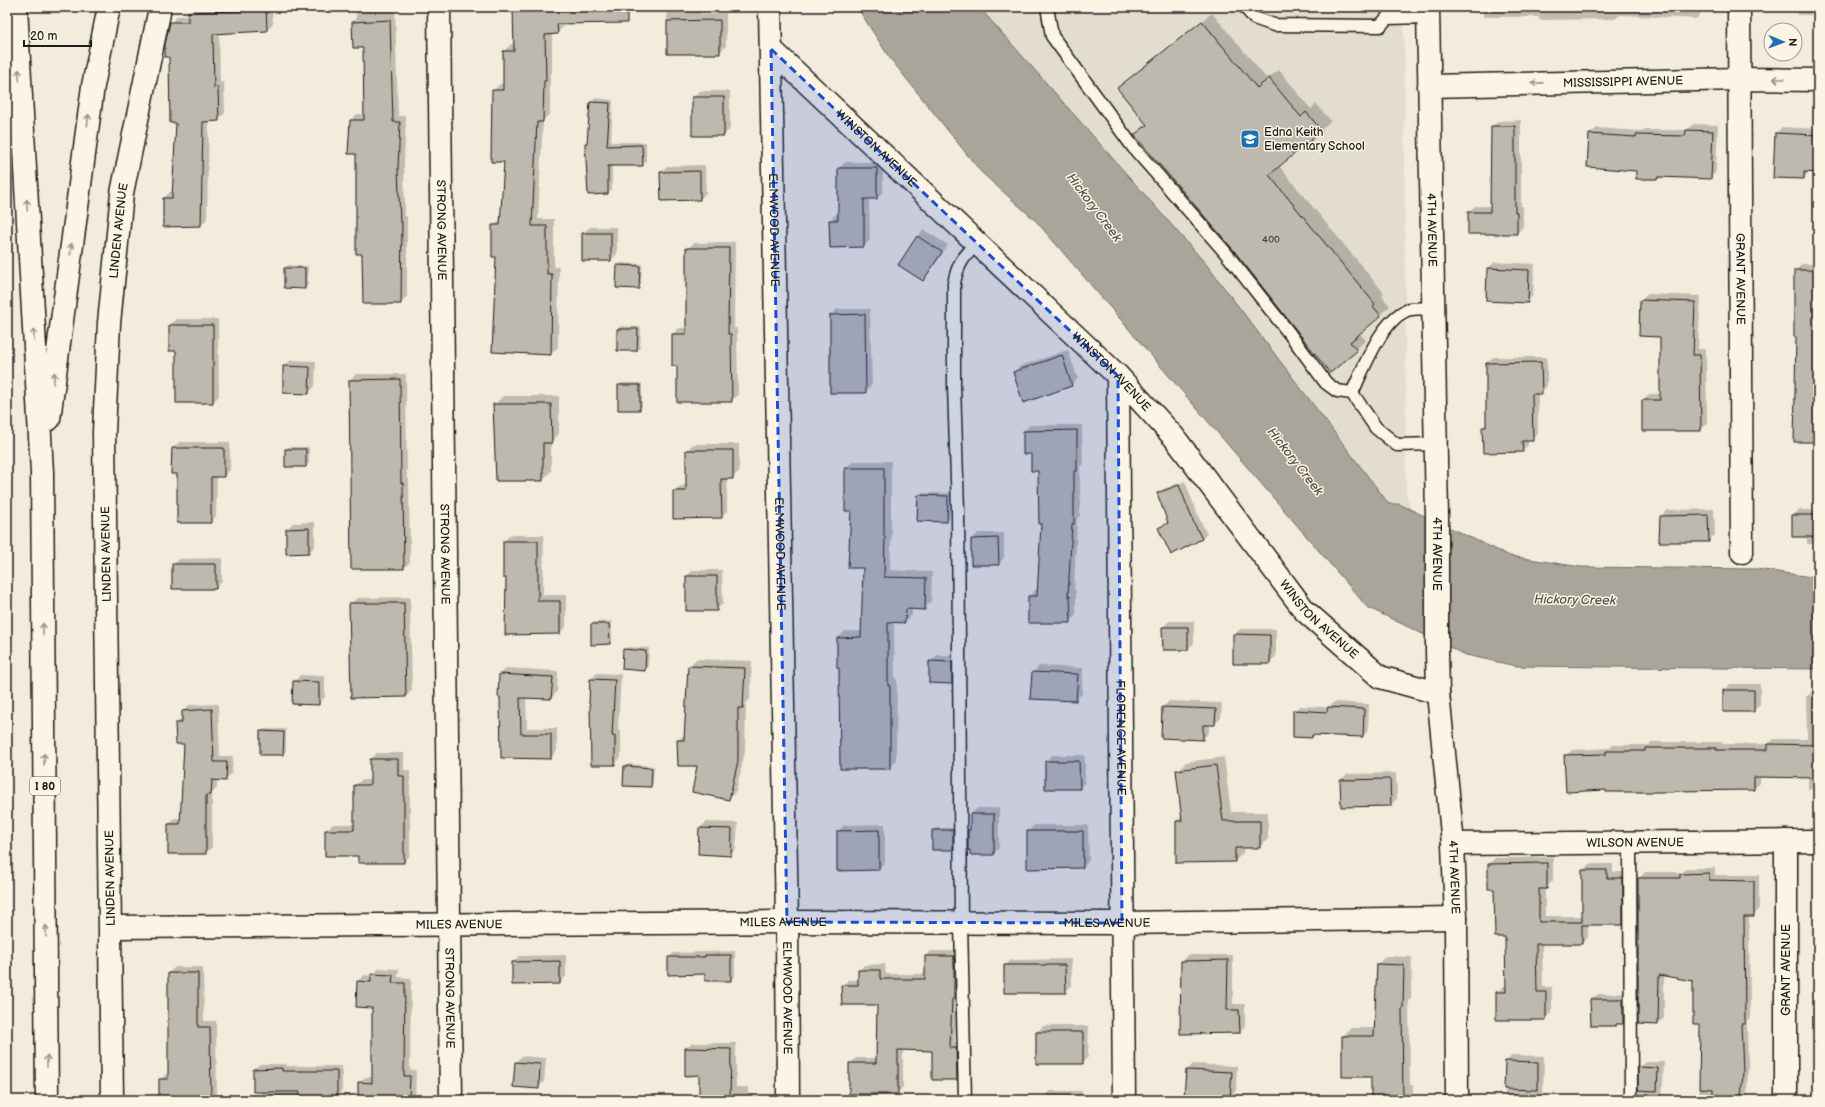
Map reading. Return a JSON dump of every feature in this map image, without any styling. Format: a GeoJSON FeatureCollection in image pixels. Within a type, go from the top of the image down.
{"type":"FeatureCollection","features":[{"type":"Feature","properties":{"kind":"main road","name":"I 80"},"geometry":{"type":"LineString","coordinates":[[16,7],[42,472],[47,1100]]}},
{"type":"Feature","properties":{"kind":"main road"},"geometry":{"type":"LineString","coordinates":[[42,472],[93,86],[109,7]]}},
{"type":"Feature","properties":{"kind":"main road","name":"STRONG AVENUE"},"geometry":{"type":"LineString","coordinates":[[439,7],[451,1100]]}},
{"type":"Feature","properties":{"kind":"main road","name":"ELMWOOD AVENUE"},"geometry":{"type":"LineString","coordinates":[[770,7],[787,922],[788,1100]]}},
{"type":"Feature","properties":{"kind":"main road","name":"GRANT AVENUE"},"geometry":{"type":"LineString","coordinates":[[1739,7],[1742,552]]}},
{"type":"Feature","properties":{"kind":"main road","name":"4TH AVENUE"},"geometry":{"type":"LineString","coordinates":[[1428,12],[1437,518],[1438,693],[1453,844],[1456,918],[1457,1100]]}},
{"type":"Feature","properties":{"kind":"main road","name":"LINDEN AVENUE"},"geometry":{"type":"LineString","coordinates":[[112,1100],[104,432],[109,323],[122,193],[160,13]]}},
{"type":"Feature","properties":{"kind":"main road","name":"WINSTON AVENUE"},"geometry":{"type":"LineString","coordinates":[[771,49],[1118,376],[1174,437],[1305,611],[1380,677],[1438,693]]}},
{"type":"Feature","properties":{"kind":"main road","name":"MISSISSIPPI AVENUE"},"geometry":{"type":"LineString","coordinates":[[1429,86],[1740,79],[1818,80]]}},
{"type":"Feature","properties":{"kind":"main road","name":"FLORENCE AVENUE"},"geometry":{"type":"LineString","coordinates":[[1118,376],[1124,1100]]}},
{"type":"Feature","properties":{"kind":"main road","name":"GRANT AVENUE"},"geometry":{"type":"LineString","coordinates":[[1786,841],[1786,1100]]}},
{"type":"Feature","properties":{"kind":"main road","name":"WILSON AVENUE"},"geometry":{"type":"LineString","coordinates":[[1453,844],[1818,841]]}},
{"type":"Feature","properties":{"kind":"main road","name":"MILES AVENUE"},"geometry":{"type":"LineString","coordinates":[[110,927],[787,922],[1122,923],[1456,918]]}},
{"type":"Feature","properties":{"kind":"lane"},"geometry":{"type":"LineString","coordinates":[[1047,7],[1052,36],[1133,147],[1225,252],[1289,333],[1326,383],[1337,391],[1352,394],[1376,428],[1397,445],[1435,444]]}},
{"type":"Feature","properties":{"kind":"lane"},"geometry":{"type":"LineString","coordinates":[[1245,7],[1254,18],[1274,25],[1380,26],[1387,18],[1428,12]]}},
{"type":"Feature","properties":{"kind":"lane"},"geometry":{"type":"LineString","coordinates":[[965,1100],[961,923],[958,510],[954,385],[954,283],[957,268],[961,260],[977,243]]}},
{"type":"Feature","properties":{"kind":"lane"},"geometry":{"type":"LineString","coordinates":[[1352,394],[1378,338],[1395,319],[1410,309],[1433,309]]}},
{"type":"Feature","properties":{"kind":"lane"},"geometry":{"type":"LineString","coordinates":[[1630,843],[1631,1100]]}},
{"type":"Feature","properties":{"kind":"highlighted area"},"geometry":{"type":"Polygon","coordinates":[[[771,49],[1118,376],[1122,923],[787,922],[771,49]]]}},
{"type":"Feature","properties":{"kind":"shaded area","name":"Edna Keith Elementary School"},"geometry":{"type":"Polygon","coordinates":[[[979,7],[1404,7],[1406,493],[1411,510],[1399,504],[1389,504],[1206,264],[979,7]]]}},
{"type":"Feature","properties":{"kind":"water","name":"Hickory Creek"},"geometry":{"type":"Polygon","coordinates":[[[857,7],[979,7],[1206,264],[1389,504],[1399,504],[1510,556],[1581,567],[1757,569],[1818,578],[1818,669],[1516,666],[1466,655],[1367,607],[1036,221],[981,172],[889,57],[857,7]]]}},
{"type":"Feature","properties":{"kind":"building"},"geometry":{"type":"Polygon","coordinates":[[[513,7],[627,7],[627,23],[557,24],[558,34],[545,35],[546,81],[544,81],[543,122],[537,122],[532,226],[547,226],[547,274],[552,274],[551,355],[492,352],[496,257],[492,257],[492,225],[500,225],[504,162],[491,162],[492,90],[503,90],[503,51],[514,51],[513,7]]]}},
{"type":"Feature","properties":{"kind":"building"},"geometry":{"type":"Polygon","coordinates":[[[266,8],[267,31],[213,34],[214,88],[218,87],[219,121],[203,122],[201,226],[163,227],[163,198],[172,198],[176,123],[170,123],[169,57],[165,57],[165,44],[170,22],[188,22],[188,12],[242,11],[242,9],[266,8]]]}},
{"type":"Feature","properties":{"kind":"building"},"geometry":{"type":"Polygon","coordinates":[[[390,20],[393,122],[400,122],[398,169],[400,222],[402,222],[401,304],[363,304],[362,254],[356,254],[356,154],[348,154],[350,120],[364,120],[363,48],[353,48],[352,22],[390,20]]]}},
{"type":"Feature","properties":{"kind":"building"},"geometry":{"type":"Polygon","coordinates":[[[720,20],[720,54],[667,54],[667,21],[720,20]]]}},
{"type":"Feature","properties":{"kind":"building"},"geometry":{"type":"Polygon","coordinates":[[[1202,21],[1257,88],[1269,78],[1301,117],[1306,112],[1322,131],[1269,175],[1375,304],[1373,306],[1381,316],[1350,342],[1357,351],[1330,373],[1231,247],[1134,135],[1147,125],[1117,88],[1202,21]]]}},
{"type":"Feature","properties":{"kind":"building"},"geometry":{"type":"Polygon","coordinates":[[[692,97],[724,97],[724,136],[692,136],[692,97]]]}},
{"type":"Feature","properties":{"kind":"building"},"geometry":{"type":"Polygon","coordinates":[[[590,102],[610,103],[607,146],[642,145],[643,166],[608,166],[608,194],[588,195],[585,143],[587,143],[590,102]]]}},
{"type":"Feature","properties":{"kind":"building"},"geometry":{"type":"Polygon","coordinates":[[[1491,126],[1515,126],[1515,212],[1517,212],[1517,234],[1468,234],[1468,212],[1490,212],[1491,126]]]}},
{"type":"Feature","properties":{"kind":"building"},"geometry":{"type":"Polygon","coordinates":[[[1686,130],[1713,131],[1711,179],[1658,177],[1658,179],[1636,179],[1636,171],[1587,167],[1589,134],[1636,137],[1636,135],[1685,136],[1686,130]]]}},
{"type":"Feature","properties":{"kind":"building"},"geometry":{"type":"Polygon","coordinates":[[[1775,133],[1818,135],[1818,173],[1804,172],[1804,179],[1773,178],[1775,133]]]}},
{"type":"Feature","properties":{"kind":"building"},"geometry":{"type":"Polygon","coordinates":[[[838,168],[877,168],[877,199],[864,199],[864,247],[830,248],[829,220],[838,220],[838,168]]]}},
{"type":"Feature","properties":{"kind":"building"},"geometry":{"type":"Polygon","coordinates":[[[700,171],[700,200],[661,201],[660,172],[700,171]]]}},
{"type":"Feature","properties":{"kind":"building"},"geometry":{"type":"Polygon","coordinates":[[[582,233],[611,233],[611,261],[582,261],[582,233]]]}},
{"type":"Feature","properties":{"kind":"building"},"geometry":{"type":"Polygon","coordinates":[[[917,236],[942,252],[923,281],[898,265],[917,236]]]}},
{"type":"Feature","properties":{"kind":"building"},"geometry":{"type":"Polygon","coordinates":[[[686,248],[729,248],[728,334],[731,334],[732,402],[677,402],[677,366],[672,366],[672,334],[686,334],[686,248]]]}},
{"type":"Feature","properties":{"kind":"building"},"geometry":{"type":"Polygon","coordinates":[[[617,265],[640,266],[639,289],[616,288],[617,265]]]}},
{"type":"Feature","properties":{"kind":"building"},"geometry":{"type":"Polygon","coordinates":[[[284,268],[305,268],[305,289],[284,288],[284,268]]]}},
{"type":"Feature","properties":{"kind":"building"},"geometry":{"type":"Polygon","coordinates":[[[1487,268],[1529,270],[1528,303],[1486,301],[1487,268]]]}},
{"type":"Feature","properties":{"kind":"building"},"geometry":{"type":"Polygon","coordinates":[[[1794,270],[1818,270],[1818,442],[1794,442],[1796,337],[1794,337],[1794,270]]]}},
{"type":"Feature","properties":{"kind":"building"},"geometry":{"type":"Polygon","coordinates":[[[1640,300],[1695,302],[1693,355],[1700,355],[1701,431],[1642,431],[1642,400],[1660,400],[1660,337],[1639,336],[1640,300]]]}},
{"type":"Feature","properties":{"kind":"building"},"geometry":{"type":"Polygon","coordinates":[[[865,314],[866,393],[830,393],[830,315],[865,314]]]}},
{"type":"Feature","properties":{"kind":"building"},"geometry":{"type":"Polygon","coordinates":[[[169,325],[213,325],[213,403],[176,403],[176,351],[169,351],[169,325]]]}},
{"type":"Feature","properties":{"kind":"building"},"geometry":{"type":"Polygon","coordinates":[[[617,329],[638,329],[637,351],[617,351],[617,329]]]}},
{"type":"Feature","properties":{"kind":"building"},"geometry":{"type":"Polygon","coordinates":[[[1062,355],[1072,386],[1023,403],[1013,372],[1062,355]]]}},
{"type":"Feature","properties":{"kind":"building"},"geometry":{"type":"Polygon","coordinates":[[[1541,362],[1542,394],[1532,394],[1533,441],[1522,441],[1523,452],[1483,453],[1482,427],[1486,427],[1486,363],[1541,362]]]}},
{"type":"Feature","properties":{"kind":"building"},"geometry":{"type":"Polygon","coordinates":[[[283,366],[310,367],[309,394],[283,393],[283,366]]]}},
{"type":"Feature","properties":{"kind":"building"},"geometry":{"type":"Polygon","coordinates":[[[400,379],[404,569],[351,569],[349,380],[400,379]]]}},
{"type":"Feature","properties":{"kind":"building"},"geometry":{"type":"Polygon","coordinates":[[[618,385],[640,385],[640,410],[618,410],[618,385]]]}},
{"type":"Feature","properties":{"kind":"building"},"geometry":{"type":"Polygon","coordinates":[[[493,404],[551,404],[552,443],[543,443],[543,481],[496,481],[493,404]]]}},
{"type":"Feature","properties":{"kind":"building"},"geometry":{"type":"Polygon","coordinates":[[[1077,430],[1077,471],[1074,471],[1074,524],[1072,524],[1068,596],[1070,596],[1071,623],[1028,623],[1028,596],[1037,596],[1041,524],[1039,524],[1038,471],[1031,471],[1031,454],[1023,454],[1023,431],[1077,430]]]}},
{"type":"Feature","properties":{"kind":"building"},"geometry":{"type":"Polygon","coordinates":[[[172,448],[224,448],[224,477],[211,477],[211,523],[177,523],[177,474],[171,474],[172,448]]]}},
{"type":"Feature","properties":{"kind":"building"},"geometry":{"type":"Polygon","coordinates":[[[285,449],[306,449],[306,467],[285,467],[285,449]]]}},
{"type":"Feature","properties":{"kind":"building"},"geometry":{"type":"Polygon","coordinates":[[[686,450],[733,450],[733,479],[721,479],[722,518],[673,519],[673,491],[686,491],[686,450]]]}},
{"type":"Feature","properties":{"kind":"building"},"geometry":{"type":"Polygon","coordinates":[[[845,468],[884,468],[884,577],[926,578],[925,610],[906,609],[905,623],[888,622],[890,769],[840,769],[839,668],[837,668],[837,638],[861,637],[863,568],[848,568],[851,511],[845,511],[845,468]]]}},
{"type":"Feature","properties":{"kind":"building"},"geometry":{"type":"Polygon","coordinates":[[[1179,485],[1193,521],[1202,539],[1171,555],[1158,528],[1168,523],[1157,493],[1179,485]]]}},
{"type":"Feature","properties":{"kind":"building"},"geometry":{"type":"Polygon","coordinates":[[[918,495],[948,496],[947,522],[917,521],[918,495]]]}},
{"type":"Feature","properties":{"kind":"building"},"geometry":{"type":"Polygon","coordinates":[[[1708,515],[1709,542],[1659,542],[1660,516],[1708,515]]]}},
{"type":"Feature","properties":{"kind":"building"},"geometry":{"type":"Polygon","coordinates":[[[1792,515],[1818,515],[1818,537],[1792,537],[1792,515]]]}},
{"type":"Feature","properties":{"kind":"building"},"geometry":{"type":"Polygon","coordinates":[[[309,528],[309,553],[286,554],[286,529],[309,528]]]}},
{"type":"Feature","properties":{"kind":"building"},"geometry":{"type":"Polygon","coordinates":[[[998,538],[999,565],[971,565],[971,539],[998,538]]]}},
{"type":"Feature","properties":{"kind":"building"},"geometry":{"type":"Polygon","coordinates":[[[503,541],[538,541],[538,601],[560,601],[560,634],[505,635],[506,578],[503,578],[503,541]]]}},
{"type":"Feature","properties":{"kind":"building"},"geometry":{"type":"Polygon","coordinates":[[[172,564],[216,564],[216,589],[172,589],[172,564]]]}},
{"type":"Feature","properties":{"kind":"building"},"geometry":{"type":"Polygon","coordinates":[[[686,576],[717,576],[717,611],[686,611],[686,576]]]}},
{"type":"Feature","properties":{"kind":"building"},"geometry":{"type":"Polygon","coordinates":[[[349,603],[404,603],[406,697],[351,698],[349,603]]]}},
{"type":"Feature","properties":{"kind":"building"},"geometry":{"type":"Polygon","coordinates":[[[591,624],[609,624],[610,644],[591,645],[591,624]]]}},
{"type":"Feature","properties":{"kind":"building"},"geometry":{"type":"Polygon","coordinates":[[[1162,627],[1188,627],[1188,650],[1163,650],[1162,627]]]}},
{"type":"Feature","properties":{"kind":"building"},"geometry":{"type":"Polygon","coordinates":[[[1233,634],[1270,635],[1270,664],[1233,664],[1233,634]]]}},
{"type":"Feature","properties":{"kind":"building"},"geometry":{"type":"Polygon","coordinates":[[[623,649],[646,651],[645,671],[622,669],[623,649]]]}},
{"type":"Feature","properties":{"kind":"building"},"geometry":{"type":"Polygon","coordinates":[[[929,661],[952,662],[952,684],[929,683],[929,661]]]}},
{"type":"Feature","properties":{"kind":"building"},"geometry":{"type":"Polygon","coordinates":[[[688,666],[745,668],[743,708],[738,708],[738,761],[729,800],[692,792],[697,766],[678,766],[677,740],[684,740],[688,666]]]}},
{"type":"Feature","properties":{"kind":"building"},"geometry":{"type":"Polygon","coordinates":[[[1032,672],[1078,674],[1076,701],[1030,699],[1032,672]]]}},
{"type":"Feature","properties":{"kind":"building"},"geometry":{"type":"Polygon","coordinates":[[[499,674],[553,677],[551,699],[520,698],[521,734],[551,734],[551,759],[501,758],[500,697],[498,697],[499,674]]]}},
{"type":"Feature","properties":{"kind":"building"},"geometry":{"type":"Polygon","coordinates":[[[590,679],[615,680],[612,736],[615,736],[615,765],[591,765],[589,704],[590,679]]]}},
{"type":"Feature","properties":{"kind":"building"},"geometry":{"type":"Polygon","coordinates":[[[293,681],[319,682],[319,705],[292,704],[293,681]]]}},
{"type":"Feature","properties":{"kind":"building"},"geometry":{"type":"Polygon","coordinates":[[[1723,690],[1754,690],[1754,712],[1723,712],[1723,690]]]}},
{"type":"Feature","properties":{"kind":"building"},"geometry":{"type":"Polygon","coordinates":[[[1162,707],[1216,709],[1215,725],[1203,725],[1203,740],[1161,738],[1162,707]]]}},
{"type":"Feature","properties":{"kind":"building"},"geometry":{"type":"Polygon","coordinates":[[[1328,707],[1364,709],[1363,737],[1312,735],[1312,738],[1293,737],[1293,710],[1327,712],[1328,707]]]}},
{"type":"Feature","properties":{"kind":"building"},"geometry":{"type":"Polygon","coordinates":[[[212,709],[214,762],[227,762],[226,781],[212,780],[211,795],[206,795],[206,854],[168,854],[168,824],[180,824],[184,744],[176,744],[175,723],[182,723],[182,711],[212,709]]]}},
{"type":"Feature","properties":{"kind":"building"},"geometry":{"type":"Polygon","coordinates":[[[260,731],[284,732],[283,755],[260,755],[260,731]]]}},
{"type":"Feature","properties":{"kind":"building"},"geometry":{"type":"Polygon","coordinates":[[[1767,744],[1818,745],[1818,778],[1754,777],[1754,790],[1606,792],[1606,790],[1566,792],[1564,755],[1606,754],[1606,751],[1645,751],[1645,748],[1767,750],[1767,744]]]}},
{"type":"Feature","properties":{"kind":"building"},"geometry":{"type":"Polygon","coordinates":[[[370,759],[398,759],[398,776],[404,776],[404,863],[358,863],[358,856],[325,856],[325,830],[354,830],[354,785],[370,785],[370,759]]]}},
{"type":"Feature","properties":{"kind":"building"},"geometry":{"type":"Polygon","coordinates":[[[1045,761],[1079,761],[1080,789],[1045,789],[1045,761]]]}},
{"type":"Feature","properties":{"kind":"building"},"geometry":{"type":"Polygon","coordinates":[[[1216,765],[1223,821],[1260,821],[1260,848],[1235,848],[1235,862],[1176,863],[1176,821],[1182,821],[1176,770],[1216,765]]]}},
{"type":"Feature","properties":{"kind":"building"},"geometry":{"type":"Polygon","coordinates":[[[624,766],[652,768],[651,787],[623,786],[624,766]]]}},
{"type":"Feature","properties":{"kind":"building"},"geometry":{"type":"Polygon","coordinates":[[[1390,779],[1391,806],[1341,807],[1340,780],[1390,779]]]}},
{"type":"Feature","properties":{"kind":"building"},"geometry":{"type":"Polygon","coordinates":[[[970,814],[994,814],[994,855],[970,855],[970,850],[968,850],[968,830],[970,830],[970,814]]]}},
{"type":"Feature","properties":{"kind":"building"},"geometry":{"type":"Polygon","coordinates":[[[699,828],[732,829],[731,856],[698,854],[699,828]]]}},
{"type":"Feature","properties":{"kind":"building"},"geometry":{"type":"Polygon","coordinates":[[[879,830],[879,870],[837,871],[837,831],[879,830]]]}},
{"type":"Feature","properties":{"kind":"building"},"geometry":{"type":"Polygon","coordinates":[[[932,830],[953,830],[953,850],[932,850],[932,830]]]}},
{"type":"Feature","properties":{"kind":"building"},"geometry":{"type":"Polygon","coordinates":[[[1027,831],[1083,831],[1083,868],[1027,869],[1027,831]]]}},
{"type":"Feature","properties":{"kind":"building"},"geometry":{"type":"Polygon","coordinates":[[[1547,863],[1547,889],[1539,889],[1539,922],[1582,922],[1582,870],[1607,870],[1607,878],[1623,878],[1623,925],[1582,925],[1582,944],[1536,944],[1537,992],[1546,992],[1546,1020],[1496,1020],[1496,992],[1506,992],[1505,937],[1495,937],[1494,889],[1488,889],[1488,864],[1547,863]]]}},
{"type":"Feature","properties":{"kind":"building"},"geometry":{"type":"Polygon","coordinates":[[[1709,873],[1709,880],[1754,881],[1754,917],[1744,917],[1745,1024],[1741,1024],[1743,1072],[1741,1100],[1713,1100],[1713,1089],[1699,1088],[1700,1024],[1693,1024],[1693,981],[1659,975],[1658,1025],[1638,1024],[1638,878],[1680,878],[1680,874],[1709,873]]]}},
{"type":"Feature","properties":{"kind":"building"},"geometry":{"type":"Polygon","coordinates":[[[705,955],[731,955],[731,981],[705,981],[705,974],[668,975],[668,957],[705,957],[705,955]]]}},
{"type":"Feature","properties":{"kind":"building"},"geometry":{"type":"Polygon","coordinates":[[[925,956],[954,956],[954,999],[952,999],[950,1048],[956,1048],[957,1080],[932,1080],[932,1051],[898,1050],[898,1094],[849,1094],[849,1063],[876,1063],[877,1005],[842,1005],[841,985],[858,985],[858,970],[880,970],[880,979],[925,979],[925,956]]]}},
{"type":"Feature","properties":{"kind":"building"},"geometry":{"type":"Polygon","coordinates":[[[1228,960],[1227,1010],[1239,1010],[1240,1033],[1180,1034],[1181,961],[1228,960]]]}},
{"type":"Feature","properties":{"kind":"building"},"geometry":{"type":"Polygon","coordinates":[[[560,961],[560,984],[512,985],[512,962],[560,961]]]}},
{"type":"Feature","properties":{"kind":"building"},"geometry":{"type":"Polygon","coordinates":[[[1377,964],[1404,965],[1402,1008],[1403,1100],[1371,1100],[1371,1077],[1342,1077],[1342,1036],[1374,1036],[1377,964]]]}},
{"type":"Feature","properties":{"kind":"building"},"geometry":{"type":"Polygon","coordinates":[[[1004,965],[1065,965],[1066,993],[1004,993],[1004,965]]]}},
{"type":"Feature","properties":{"kind":"building"},"geometry":{"type":"Polygon","coordinates":[[[168,973],[198,973],[198,1027],[210,1027],[211,1100],[159,1100],[159,1079],[168,1079],[168,973]]]}},
{"type":"Feature","properties":{"kind":"building"},"geometry":{"type":"Polygon","coordinates":[[[371,974],[393,975],[392,983],[405,983],[404,1076],[410,1076],[409,1100],[358,1100],[358,1082],[372,1083],[372,1008],[356,1007],[357,981],[371,982],[371,974]]]}},
{"type":"Feature","properties":{"kind":"building"},"geometry":{"type":"Polygon","coordinates":[[[1590,999],[1623,999],[1623,1024],[1616,1024],[1616,1026],[1591,1026],[1590,999]]]}},
{"type":"Feature","properties":{"kind":"building"},"geometry":{"type":"Polygon","coordinates":[[[1036,1032],[1083,1032],[1083,1064],[1036,1064],[1036,1032]]]}},
{"type":"Feature","properties":{"kind":"building"},"geometry":{"type":"Polygon","coordinates":[[[685,1048],[731,1049],[730,1100],[699,1100],[699,1075],[685,1076],[685,1048]]]}},
{"type":"Feature","properties":{"kind":"building"},"geometry":{"type":"Polygon","coordinates":[[[1505,1061],[1538,1062],[1538,1090],[1504,1089],[1505,1061]]]}},
{"type":"Feature","properties":{"kind":"building"},"geometry":{"type":"Polygon","coordinates":[[[515,1062],[540,1064],[539,1089],[513,1087],[515,1062]]]}},
{"type":"Feature","properties":{"kind":"building"},"geometry":{"type":"Polygon","coordinates":[[[1638,1067],[1658,1068],[1657,1091],[1638,1090],[1638,1067]]]}},
{"type":"Feature","properties":{"kind":"building"},"geometry":{"type":"Polygon","coordinates":[[[282,1068],[282,1071],[337,1071],[337,1097],[300,1098],[300,1092],[253,1092],[253,1069],[282,1068]]]}},
{"type":"Feature","properties":{"kind":"building"},"geometry":{"type":"Polygon","coordinates":[[[1186,1070],[1232,1072],[1230,1098],[1184,1096],[1186,1070]]]}},
{"type":"Feature","properties":{"kind":"place","name":"Edna Keith Elementary School"},"geometry":{"type":"Point","coordinates":[1250,139]}}]}
